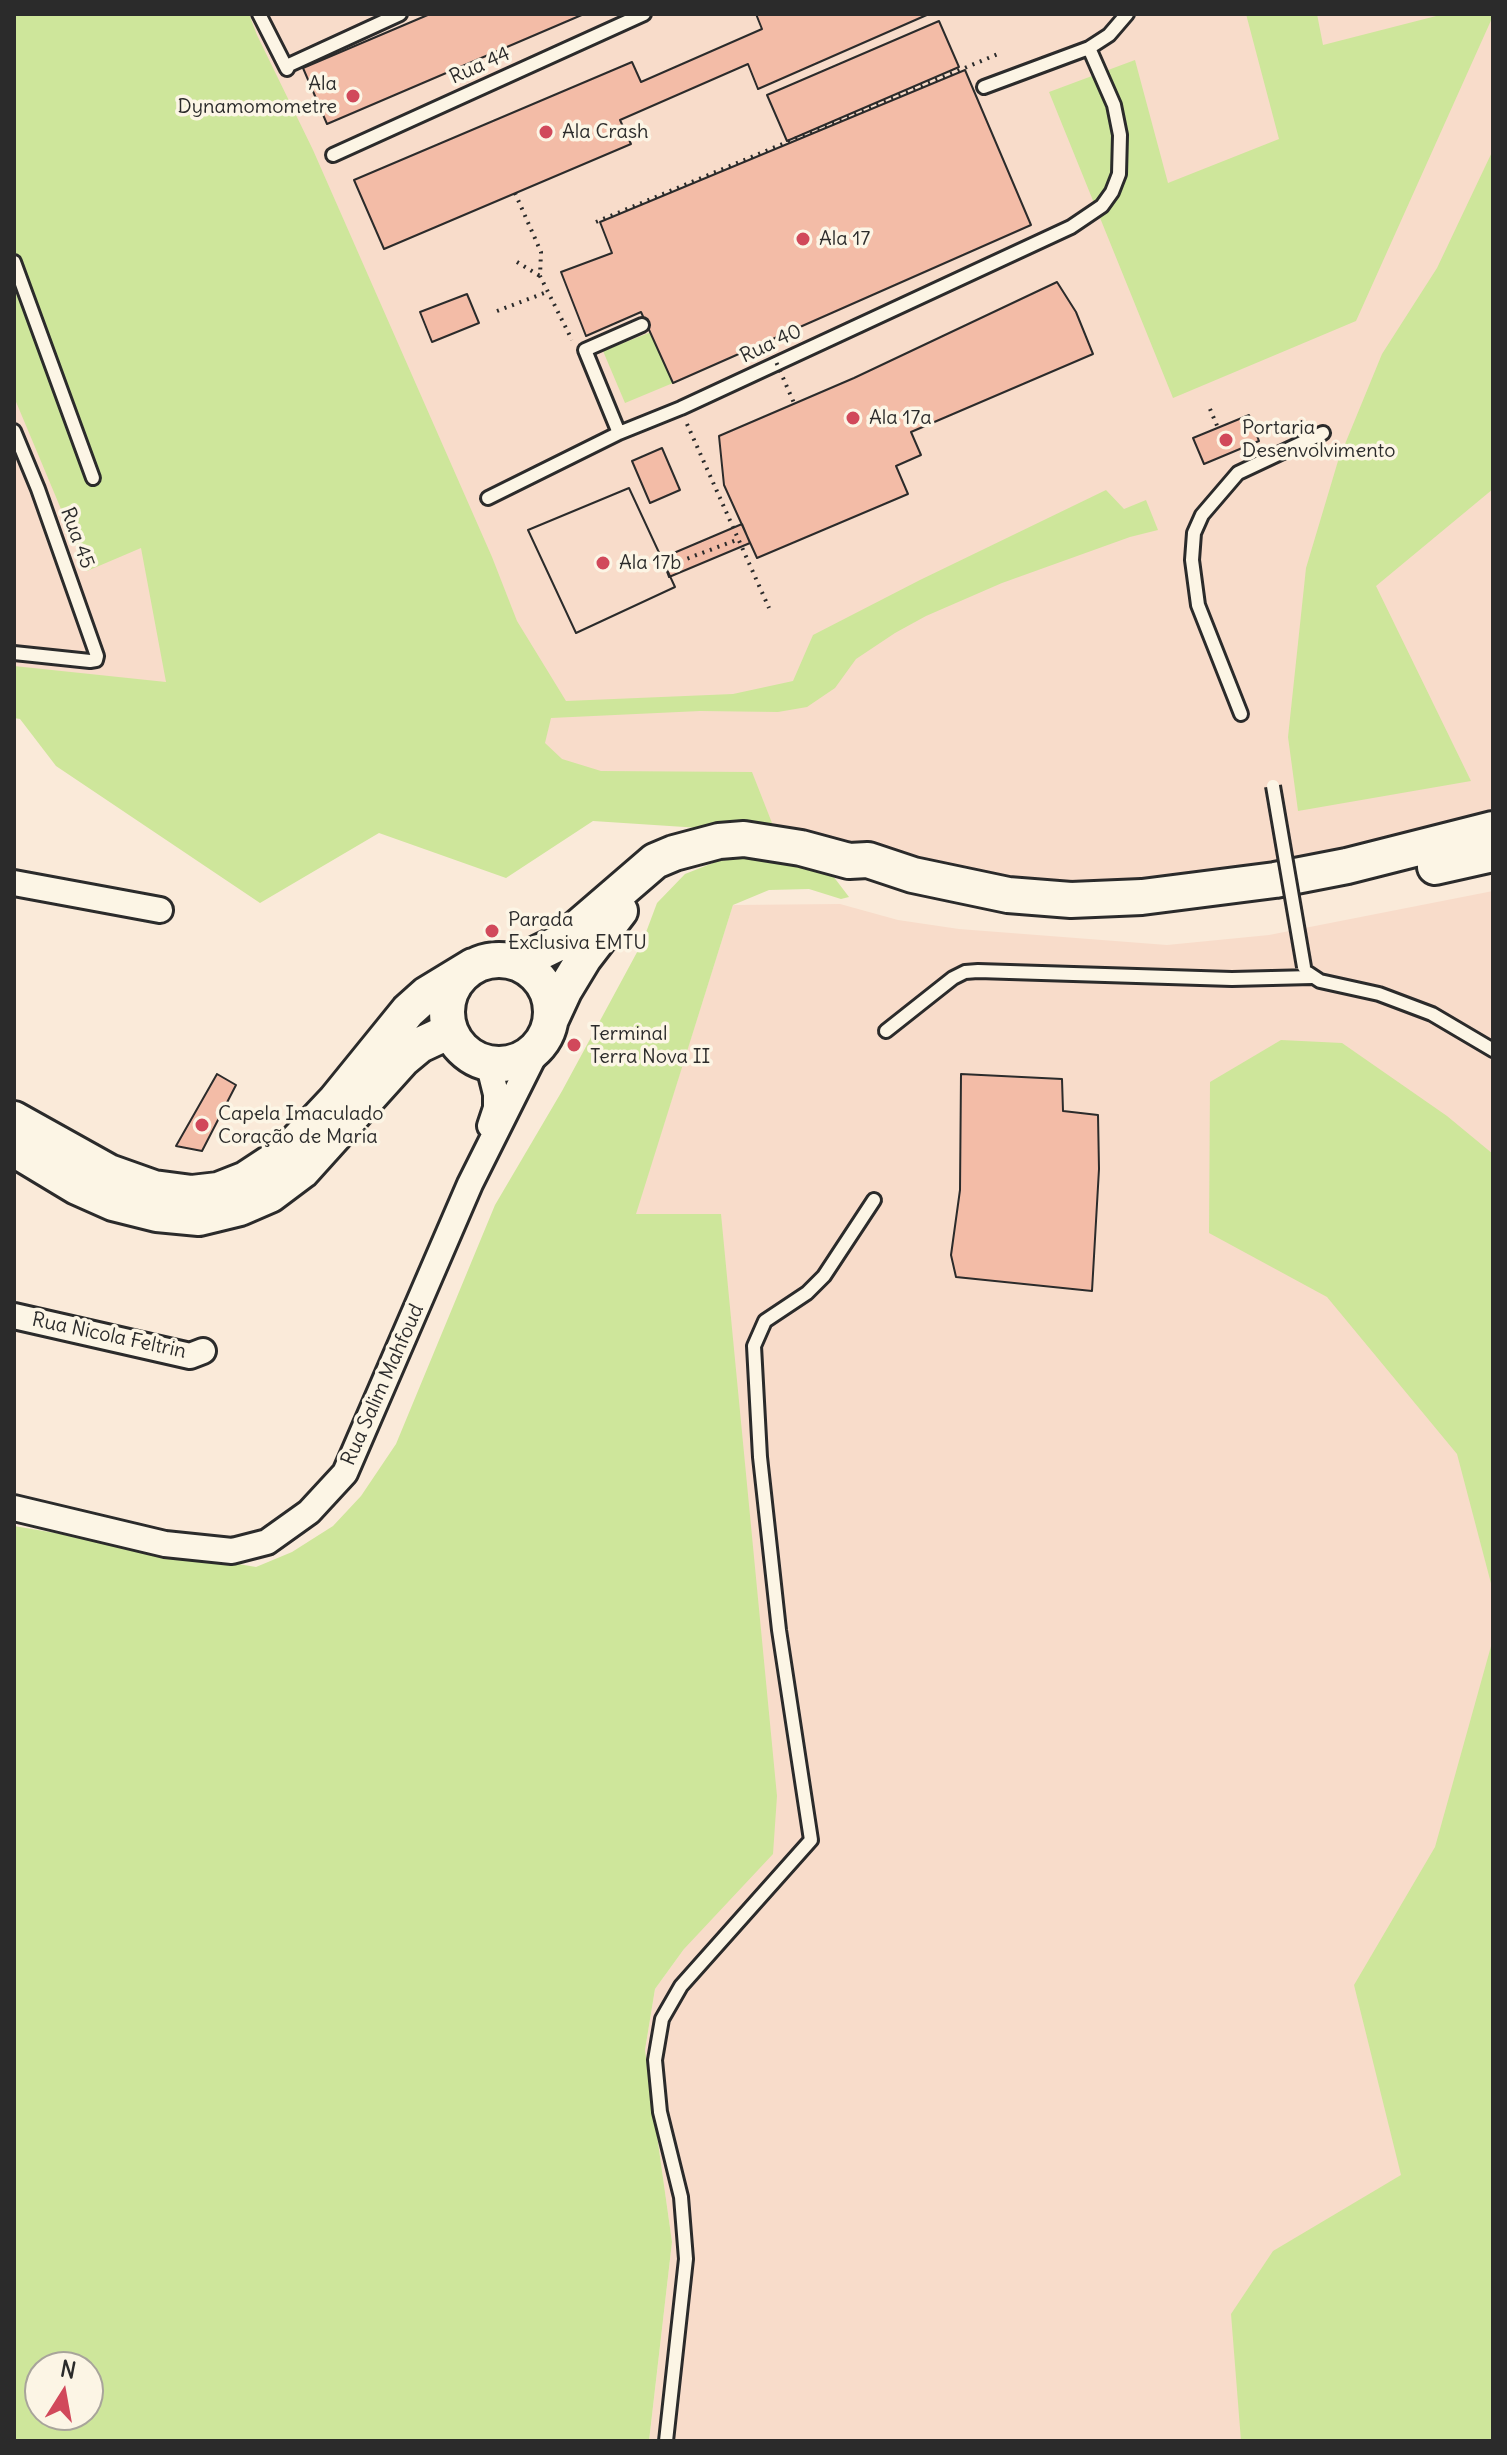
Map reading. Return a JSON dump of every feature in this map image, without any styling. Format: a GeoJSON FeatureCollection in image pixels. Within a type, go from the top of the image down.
{"type":"FeatureCollection","features":[{"type":"Feature","properties":{"kind":"street"},"geometry":{"type":"LineString","coordinates":[[518,963],[561,942],[655,861],[719,841],[744,839],[801,848],[849,861],[868,860],[911,880],[1008,895],[1071,900],[1142,897],[1275,880],[1347,866],[1493,829]]}},
{"type":"Feature","properties":{"kind":"street"},"geometry":{"type":"LineString","coordinates":[[849,861],[863,876],[905,895],[930,902],[1013,917],[1079,923],[1250,905],[1493,854]]}},
{"type":"Feature","properties":{"kind":"street"},"geometry":{"type":"LineString","coordinates":[[473,966],[458,978],[446,1012],[450,1031],[459,1045],[472,1056],[502,1064],[530,1054],[546,1031],[564,991],[584,958],[655,861]]}},
{"type":"Feature","properties":{"kind":"street"},"geometry":{"type":"LineString","coordinates":[[14,883],[160,910]]}},
{"type":"Feature","properties":{"kind":"street"},"geometry":{"type":"LineString","coordinates":[[14,1119],[109,1172],[154,1188],[192,1193],[218,1190],[246,1179],[287,1152],[335,1101],[408,1011],[427,994],[473,966],[503,959],[533,972],[544,985],[551,1001],[546,1031]]}},
{"type":"Feature","properties":{"kind":"street"},"geometry":{"type":"LineString","coordinates":[[14,1149],[77,1187],[128,1207],[157,1214],[199,1218],[240,1208],[270,1195],[302,1171],[402,1060],[420,1045],[450,1031]]}},
{"type":"Feature","properties":{"kind":"street","name":"Rua Salim Mahfoud"},"geometry":{"type":"LineString","coordinates":[[14,1508],[165,1544],[232,1551],[267,1542],[309,1512],[345,1473],[470,1184],[546,1031]]}},
{"type":"Feature","properties":{"kind":"street","name":"Rua Salim Mahfoud"},"geometry":{"type":"LineString","coordinates":[[470,1184],[496,1108],[488,1062]]}},
{"type":"Feature","properties":{"kind":"street","name":"Rua Nicola Feltrin"},"geometry":{"type":"LineString","coordinates":[[14,1316],[190,1356],[203,1351]]}},
{"type":"Feature","properties":{"kind":"lane"},"geometry":{"type":"LineString","coordinates":[[259,14],[287,69],[289,65],[400,14]]}},
{"type":"Feature","properties":{"kind":"lane","name":"Rua 44"},"geometry":{"type":"LineString","coordinates":[[333,155],[644,14]]}},
{"type":"Feature","properties":{"kind":"lane"},"geometry":{"type":"LineString","coordinates":[[984,87],[1089,48],[1109,35],[1127,14]]}},
{"type":"Feature","properties":{"kind":"lane","name":"Rua 40"},"geometry":{"type":"LineString","coordinates":[[488,498],[619,433],[681,408],[1071,227],[1102,206],[1119,174],[1120,135],[1114,105],[1089,48]]}},
{"type":"Feature","properties":{"kind":"lane"},"geometry":{"type":"LineString","coordinates":[[14,262],[93,478]]}},
{"type":"Feature","properties":{"kind":"lane"},"geometry":{"type":"LineString","coordinates":[[619,433],[585,350],[642,325]]}},
{"type":"Feature","properties":{"kind":"lane","name":"Rua 45"},"geometry":{"type":"LineString","coordinates":[[14,431],[97,653],[96,660],[90,661],[14,653]]}},
{"type":"Feature","properties":{"kind":"lane"},"geometry":{"type":"LineString","coordinates":[[1241,714],[1198,605],[1192,560],[1194,533],[1202,515],[1238,473],[1323,433]]}},
{"type":"Feature","properties":{"kind":"lane"},"geometry":{"type":"LineString","coordinates":[[1273,786],[1308,972]]}},
{"type":"Feature","properties":{"kind":"lane"},"geometry":{"type":"LineString","coordinates":[[886,1031],[965,972],[1232,979],[1308,972],[1327,983],[1379,994],[1432,1014],[1493,1050]]}},
{"type":"Feature","properties":{"kind":"lane"},"geometry":{"type":"LineString","coordinates":[[666,2441],[686,2259],[681,2197],[660,2112],[655,2060],[662,2019],[681,1986],[811,1840],[777,1614],[760,1457],[754,1346],[765,1321],[807,1293],[824,1276],[874,1200]]}},
{"type":"Feature","properties":{"kind":"path"},"geometry":{"type":"LineString","coordinates":[[596,222],[998,54]]}},
{"type":"Feature","properties":{"kind":"path"},"geometry":{"type":"LineString","coordinates":[[515,193],[541,252],[540,276],[547,292],[570,340],[582,339]]}},
{"type":"Feature","properties":{"kind":"path"},"geometry":{"type":"LineString","coordinates":[[517,262],[540,276]]}},
{"type":"Feature","properties":{"kind":"path"},"geometry":{"type":"LineString","coordinates":[[497,311],[547,292]]}},
{"type":"Feature","properties":{"kind":"path"},"geometry":{"type":"LineString","coordinates":[[767,341],[794,403]]}},
{"type":"Feature","properties":{"kind":"path"},"geometry":{"type":"LineString","coordinates":[[681,408],[769,608]]}},
{"type":"Feature","properties":{"kind":"path"},"geometry":{"type":"LineString","coordinates":[[1210,409],[1218,428]]}},
{"type":"Feature","properties":{"kind":"path"},"geometry":{"type":"LineString","coordinates":[[665,567],[739,539]]}},
{"type":"Feature","properties":{"kind":"shaded area"},"geometry":{"type":"Polygon","coordinates":[[[14,14],[1493,14],[1493,819],[1277,874],[1054,889],[808,833],[14,688],[14,14]]]}},
{"type":"Feature","properties":{"kind":"shaded area"},"geometry":{"type":"Polygon","coordinates":[[[1493,891],[1493,2441],[649,2441],[672,2242],[645,2050],[655,1989],[684,1949],[720,1214],[635,1215],[733,905],[840,904],[898,920],[959,929],[1167,945],[1269,935],[1493,891]]]}},
{"type":"Feature","properties":{"kind":"green space"},"geometry":{"type":"Polygon","coordinates":[[[14,14],[249,14],[313,150],[492,557],[517,621],[566,701],[733,694],[793,681],[813,635],[1106,490],[1124,509],[1146,500],[1158,530],[1002,583],[926,616],[856,659],[835,688],[807,707],[778,712],[700,711],[551,718],[545,743],[562,759],[601,771],[752,772],[772,823],[700,828],[593,821],[506,878],[379,833],[260,903],[56,766],[20,719],[14,718],[14,666],[166,682],[141,548],[87,571],[14,397],[14,14]]]}},
{"type":"Feature","properties":{"kind":"green space"},"geometry":{"type":"Polygon","coordinates":[[[1246,14],[1317,14],[1323,45],[1444,14],[1493,16],[1356,321],[1173,398],[1049,92],[1135,60],[1168,183],[1279,139],[1246,14]]]}},
{"type":"Feature","properties":{"kind":"green space"},"geometry":{"type":"Polygon","coordinates":[[[1493,150],[1493,489],[1376,586],[1471,781],[1298,811],[1288,737],[1306,568],[1338,461],[1382,354],[1437,268],[1493,150]]]}},
{"type":"Feature","properties":{"kind":"green space"},"geometry":{"type":"Polygon","coordinates":[[[651,332],[673,383],[625,403],[603,351],[651,332]]]}},
{"type":"Feature","properties":{"kind":"green space"},"geometry":{"type":"Polygon","coordinates":[[[747,858],[804,863],[830,872],[849,897],[841,899],[809,889],[769,890],[733,905],[636,1214],[721,1214],[777,1796],[773,1854],[684,1949],[655,1989],[645,2050],[672,2242],[649,2441],[14,2441],[14,1526],[256,1567],[292,1552],[333,1526],[361,1496],[396,1444],[495,1205],[562,1091],[642,943],[657,903],[685,874],[718,861],[747,858]]]}},
{"type":"Feature","properties":{"kind":"green space"},"geometry":{"type":"Polygon","coordinates":[[[1281,1040],[1342,1043],[1447,1116],[1493,1154],[1493,1591],[1457,1454],[1327,1297],[1209,1233],[1210,1082],[1281,1040]]]}},
{"type":"Feature","properties":{"kind":"green space"},"geometry":{"type":"Polygon","coordinates":[[[1493,1639],[1493,2441],[1241,2441],[1231,2314],[1273,2251],[1401,2175],[1354,1985],[1435,1847],[1493,1639]]]}},
{"type":"Feature","properties":{"kind":"building","name":"Ala Dynamomometre"},"geometry":{"type":"Polygon","coordinates":[[[430,14],[584,14],[327,124],[303,68],[430,14]]]}},
{"type":"Feature","properties":{"kind":"building","name":"Ala Crash"},"geometry":{"type":"Polygon","coordinates":[[[756,14],[929,14],[758,89],[748,64],[620,120],[631,144],[384,249],[354,180],[632,62],[641,82],[762,29],[756,14]]]}},
{"type":"Feature","properties":{"kind":"building"},"geometry":{"type":"Polygon","coordinates":[[[939,21],[959,67],[787,141],[767,95],[939,21]]]}},
{"type":"Feature","properties":{"kind":"building","name":"Ala 17"},"geometry":{"type":"Polygon","coordinates":[[[965,70],[1031,225],[673,383],[641,312],[586,336],[561,272],[612,253],[600,222],[965,70]]]}},
{"type":"Feature","properties":{"kind":"building","name":"Ala 17a"},"geometry":{"type":"Polygon","coordinates":[[[1057,282],[1076,312],[1093,354],[911,432],[921,455],[896,466],[908,494],[757,558],[724,485],[719,436],[854,378],[1057,282]]]}},
{"type":"Feature","properties":{"kind":"building"},"geometry":{"type":"Polygon","coordinates":[[[467,294],[479,323],[432,342],[420,312],[467,294]]]}},
{"type":"Feature","properties":{"kind":"building","name":"Portaria Desenvolvimento"},"geometry":{"type":"Polygon","coordinates":[[[1249,415],[1259,441],[1204,464],[1193,438],[1249,415]]]}},
{"type":"Feature","properties":{"kind":"building"},"geometry":{"type":"Polygon","coordinates":[[[662,448],[680,490],[650,503],[632,461],[662,448]]]}},
{"type":"Feature","properties":{"kind":"building","name":"Ala 17b"},"geometry":{"type":"Polygon","coordinates":[[[629,488],[675,587],[576,633],[528,530],[629,488]]]}},
{"type":"Feature","properties":{"kind":"building","name":"Ala 17b"},"geometry":{"type":"Polygon","coordinates":[[[629,488],[675,587],[576,633],[528,530],[629,488]]]}},
{"type":"Feature","properties":{"kind":"building"},"geometry":{"type":"Polygon","coordinates":[[[742,524],[750,543],[669,577],[662,558],[742,524]]]}},
{"type":"Feature","properties":{"kind":"building","name":"Capela Imaculado Coração de Maria"},"geometry":{"type":"Polygon","coordinates":[[[217,1074],[236,1085],[202,1151],[176,1146],[217,1074]]]}},
{"type":"Feature","properties":{"kind":"building"},"geometry":{"type":"Polygon","coordinates":[[[961,1074],[1062,1079],[1063,1111],[1098,1115],[1099,1169],[1092,1291],[956,1277],[951,1255],[960,1190],[961,1074]]]}},
{"type":"Feature","properties":{"kind":"place","name":"Ala Dynamomometre"},"geometry":{"type":"Point","coordinates":[353,96]}},
{"type":"Feature","properties":{"kind":"place","name":"Ala Crash"},"geometry":{"type":"Point","coordinates":[546,132]}},
{"type":"Feature","properties":{"kind":"place","name":"Ala 17"},"geometry":{"type":"Point","coordinates":[803,239]}},
{"type":"Feature","properties":{"kind":"place","name":"Ala 17a"},"geometry":{"type":"Point","coordinates":[853,418]}},
{"type":"Feature","properties":{"kind":"place","name":"Portaria Desenvolvimento"},"geometry":{"type":"Point","coordinates":[1226,440]}},
{"type":"Feature","properties":{"kind":"place","name":"Ala 17b"},"geometry":{"type":"Point","coordinates":[603,563]}},
{"type":"Feature","properties":{"kind":"place","name":"Parada Exclusiva EMTU"},"geometry":{"type":"Point","coordinates":[492,931]}},
{"type":"Feature","properties":{"kind":"place","name":"Terminal Terra Nova II"},"geometry":{"type":"Point","coordinates":[574,1045]}},
{"type":"Feature","properties":{"kind":"place","name":"Capela Imaculado Coração de Maria"},"geometry":{"type":"Point","coordinates":[202,1125]}}]}
